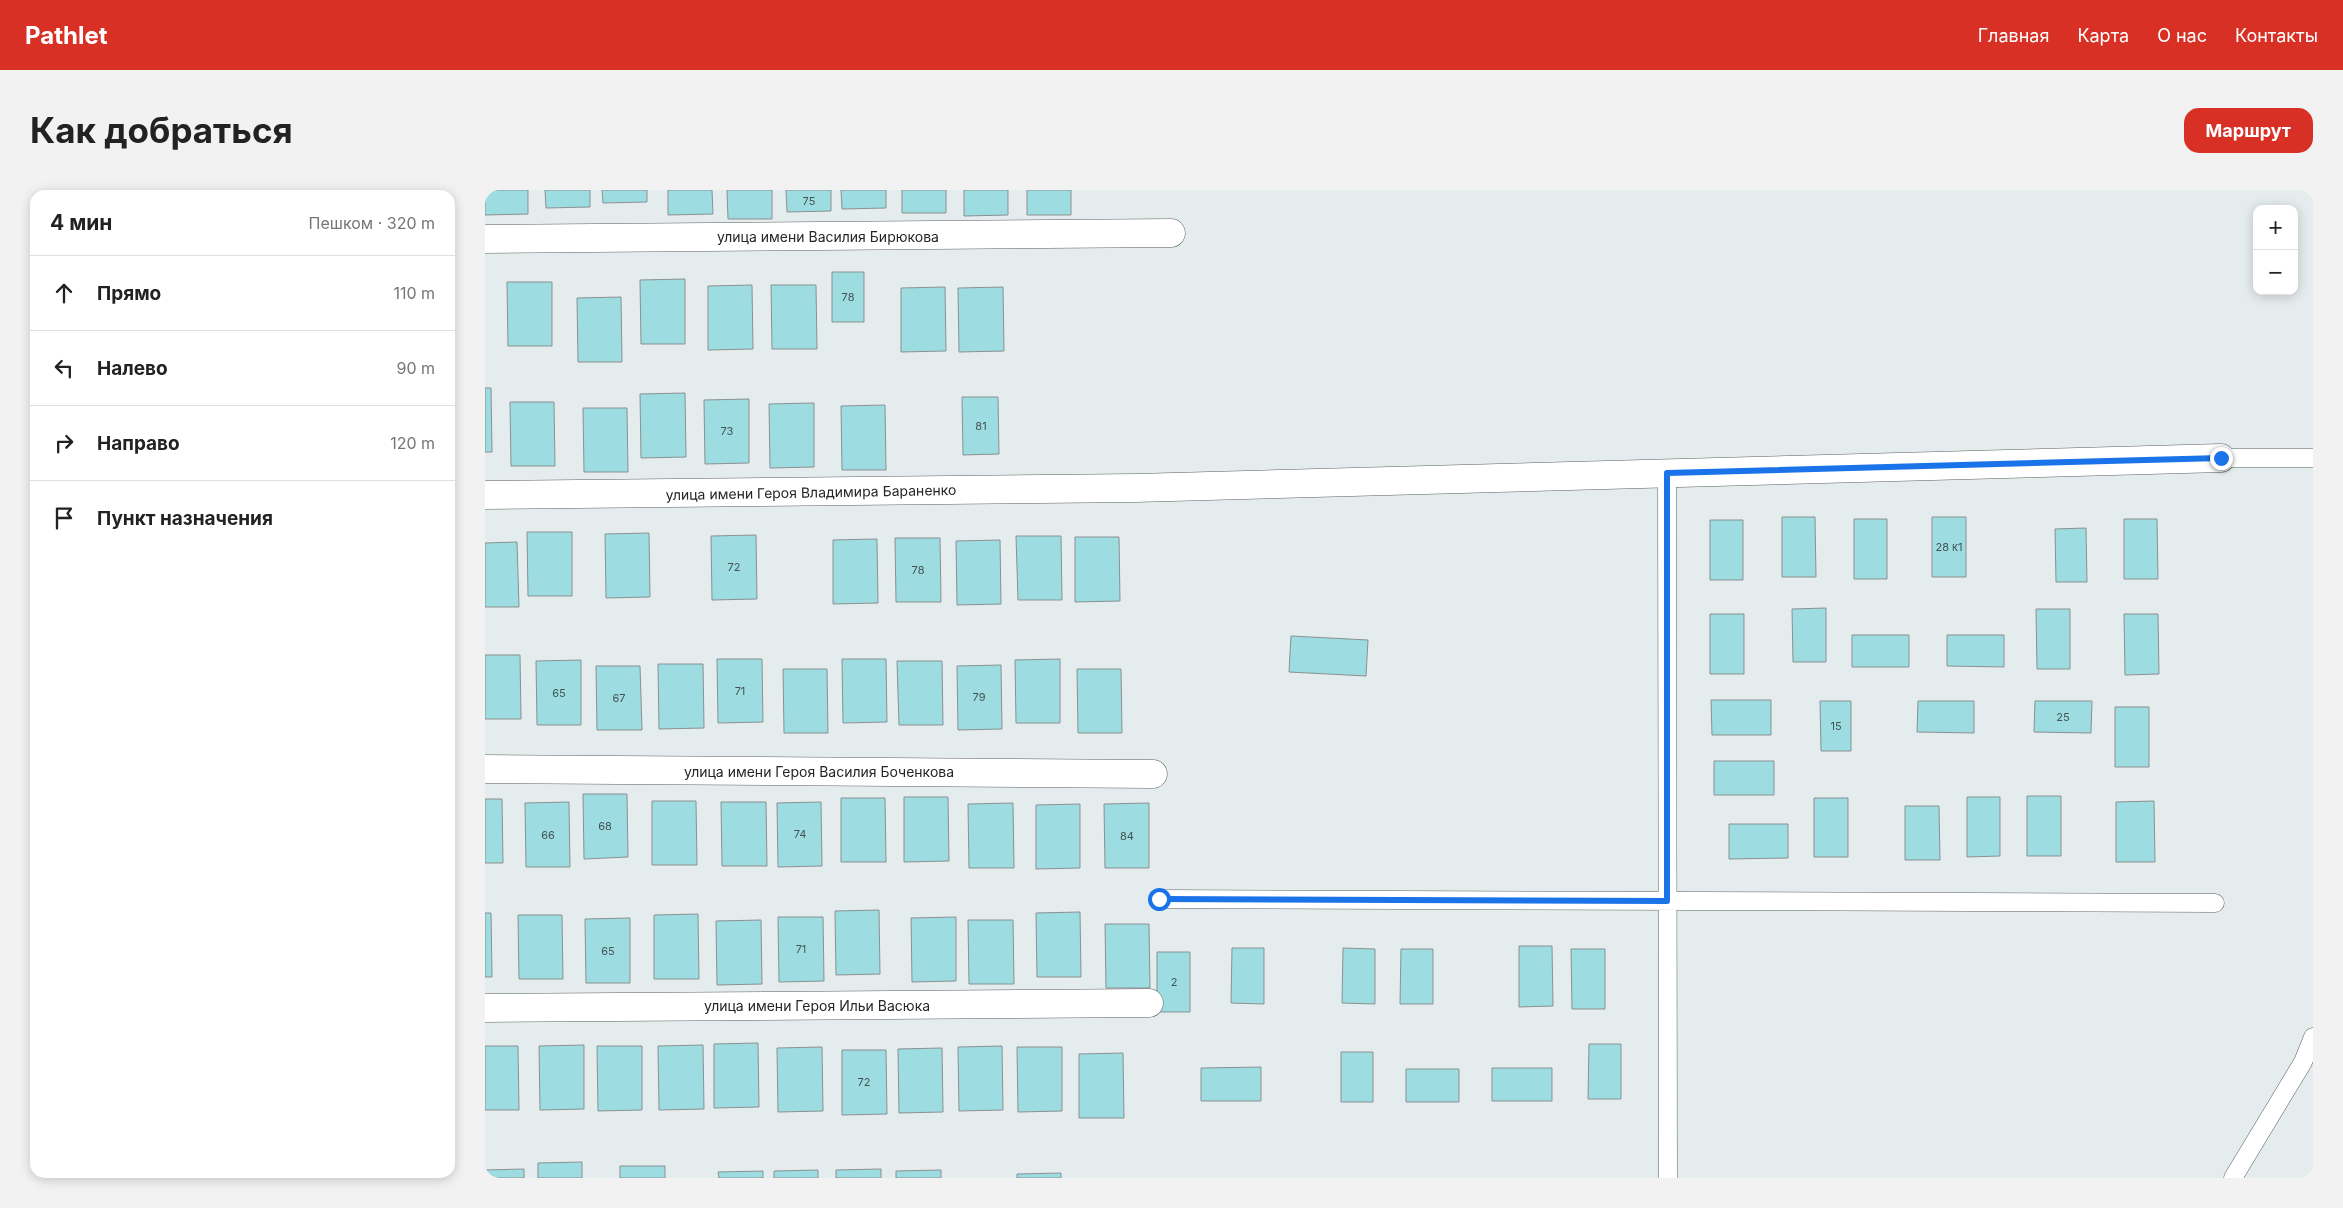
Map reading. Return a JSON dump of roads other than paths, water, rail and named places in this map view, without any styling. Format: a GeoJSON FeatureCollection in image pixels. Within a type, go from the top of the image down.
{"type":"FeatureCollection","features":[{"type":"Feature","properties":{"kind":"street","name":"улица имени Василия Бирюкова"},"geometry":{"type":"LineString","coordinates":[[485,239],[1171,233]]}},
{"type":"Feature","properties":{"kind":"street","name":"улица имени Героя Владимира Бараненко"},"geometry":{"type":"LineString","coordinates":[[485,495],[1136,488],[2221,458]]}},
{"type":"Feature","properties":{"kind":"street","name":"улица имени Героя Василия Боченкова"},"geometry":{"type":"LineString","coordinates":[[485,769],[1153,774]]}},
{"type":"Feature","properties":{"kind":"street","name":"улица имени Героя Ильи Васюка"},"geometry":{"type":"LineString","coordinates":[[485,1008],[1149,1003]]}},
{"type":"Feature","properties":{"kind":"lane"},"geometry":{"type":"LineString","coordinates":[[2221,458],[2313,458]]}},
{"type":"Feature","properties":{"kind":"lane"},"geometry":{"type":"LineString","coordinates":[[1667,473],[1668,1178]]}},
{"type":"Feature","properties":{"kind":"lane"},"geometry":{"type":"LineString","coordinates":[[1159,899],[2215,903]]}},
{"type":"Feature","properties":{"kind":"lane"},"geometry":{"type":"LineString","coordinates":[[2233,1178],[2303,1062],[2313,1037]]}}]}
